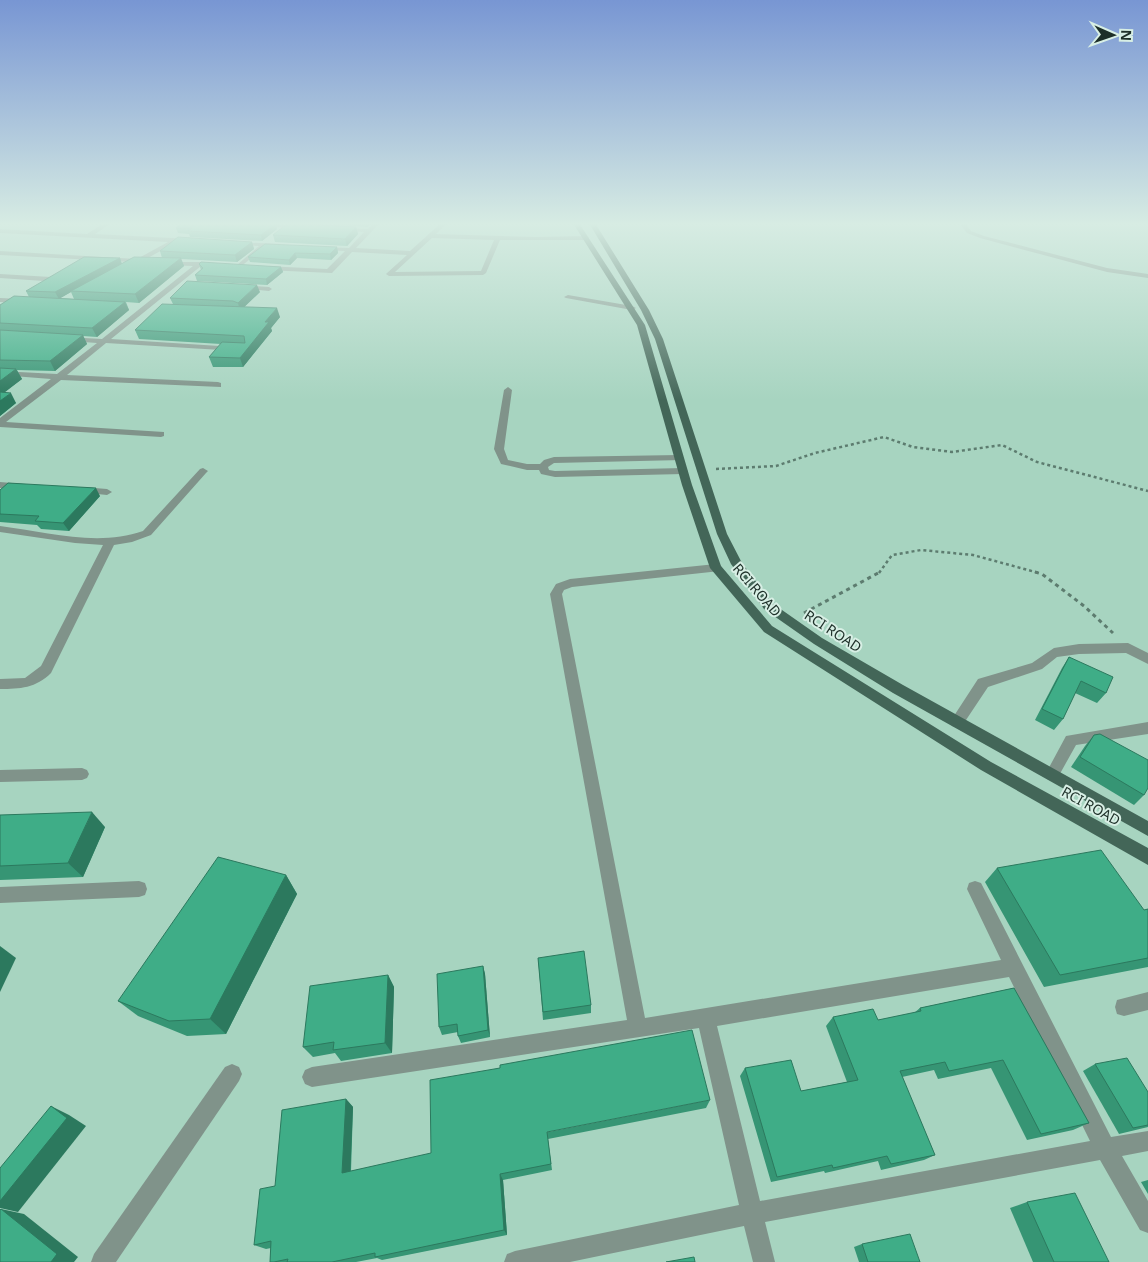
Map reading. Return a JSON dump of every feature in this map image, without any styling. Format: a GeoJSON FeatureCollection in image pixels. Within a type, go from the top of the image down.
{"type":"FeatureCollection","features":[{"type":"Feature","properties":{"kind":"main road","name":"RCI ROAD"},"geometry":{"type":"LineString","coordinates":[[615,282],[641,325],[710,557],[716,568],[768,629],[986,766],[1148,857]]}},
{"type":"Feature","properties":{"kind":"main road","name":"RCI ROAD"},"geometry":{"type":"LineString","coordinates":[[628,282],[645,310],[659,340],[722,534],[737,564],[768,606],[826,646],[1148,829]]}},
{"type":"Feature","properties":{"kind":"main road"},"geometry":{"type":"LineString","coordinates":[[660,390],[675,390]]}},
{"type":"Feature","properties":{"kind":"street"},"geometry":{"type":"LineString","coordinates":[[36,288],[46,282]]}},
{"type":"Feature","properties":{"kind":"street"},"geometry":{"type":"LineString","coordinates":[[0,423],[179,282]]}},
{"type":"Feature","properties":{"kind":"street"},"geometry":{"type":"LineString","coordinates":[[176,284],[185,285]]}},
{"type":"Feature","properties":{"kind":"street"},"geometry":{"type":"LineString","coordinates":[[232,287],[269,289]]}},
{"type":"Feature","properties":{"kind":"street"},"geometry":{"type":"LineString","coordinates":[[14,301],[28,292]]}},
{"type":"Feature","properties":{"kind":"street"},"geometry":{"type":"LineString","coordinates":[[568,296],[632,308]]}},
{"type":"Feature","properties":{"kind":"street"},"geometry":{"type":"LineString","coordinates":[[0,300],[32,302]]}},
{"type":"Feature","properties":{"kind":"street"},"geometry":{"type":"LineString","coordinates":[[128,307],[157,309]]}},
{"type":"Feature","properties":{"kind":"street"},"geometry":{"type":"LineString","coordinates":[[57,338],[244,349]]}},
{"type":"Feature","properties":{"kind":"street"},"geometry":{"type":"LineString","coordinates":[[0,373],[218,386]]}},
{"type":"Feature","properties":{"kind":"street"},"geometry":{"type":"LineString","coordinates":[[508,390],[499,449],[504,462],[527,468],[543,468]]}},
{"type":"Feature","properties":{"kind":"street"},"geometry":{"type":"LineString","coordinates":[[0,423],[161,434]]}},
{"type":"Feature","properties":{"kind":"street"},"geometry":{"type":"LineString","coordinates":[[543,468],[546,462],[554,460],[679,458]]}},
{"type":"Feature","properties":{"kind":"street"},"geometry":{"type":"LineString","coordinates":[[543,468],[545,472],[555,474],[683,471]]}},
{"type":"Feature","properties":{"kind":"street"},"geometry":{"type":"LineString","coordinates":[[0,529],[110,542],[126,541],[147,533],[203,471]]}},
{"type":"Feature","properties":{"kind":"street"},"geometry":{"type":"LineString","coordinates":[[3,488],[38,488]]}},
{"type":"Feature","properties":{"kind":"street"},"geometry":{"type":"LineString","coordinates":[[68,490],[107,492]]}},
{"type":"Feature","properties":{"kind":"street"},"geometry":{"type":"LineString","coordinates":[[0,684],[27,684],[46,669],[110,542]]}},
{"type":"Feature","properties":{"kind":"street"},"geometry":{"type":"LineString","coordinates":[[638,1028],[556,594],[560,587],[570,583],[716,568]]}},
{"type":"Feature","properties":{"kind":"street"},"geometry":{"type":"LineString","coordinates":[[957,722],[983,684],[1037,666],[1054,653],[1079,649],[1128,648],[1148,659]]}},
{"type":"Feature","properties":{"kind":"street"},"geometry":{"type":"LineString","coordinates":[[1052,775],[1071,740],[1148,728]]}},
{"type":"Feature","properties":{"kind":"street"},"geometry":{"type":"LineString","coordinates":[[0,776],[82,774]]}},
{"type":"Feature","properties":{"kind":"street"},"geometry":{"type":"LineString","coordinates":[[0,895],[139,889]]}},
{"type":"Feature","properties":{"kind":"street"},"geometry":{"type":"LineString","coordinates":[[975,889],[1106,1150],[1148,1222]]}},
{"type":"Feature","properties":{"kind":"street"},"geometry":{"type":"LineString","coordinates":[[312,1077],[706,1018],[1013,968]]}},
{"type":"Feature","properties":{"kind":"street"},"geometry":{"type":"LineString","coordinates":[[1124,1007],[1148,1001]]}},
{"type":"Feature","properties":{"kind":"street"},"geometry":{"type":"LineString","coordinates":[[706,1018],[764,1262]]}},
{"type":"Feature","properties":{"kind":"street"},"geometry":{"type":"LineString","coordinates":[[102,1262],[232,1074]]}},
{"type":"Feature","properties":{"kind":"street"},"geometry":{"type":"LineString","coordinates":[[515,1262],[752,1213],[1148,1141]]}},
{"type":"Feature","properties":{"kind":"path"},"geometry":{"type":"LineString","coordinates":[[701,470],[776,466],[815,453],[884,436],[912,447],[952,452],[1002,445],[1037,462],[1148,491]]}},
{"type":"Feature","properties":{"kind":"path"},"geometry":{"type":"LineString","coordinates":[[789,621],[879,573],[892,554],[921,550],[973,555],[1042,574],[1084,606],[1128,648]]}},
{"type":"Feature","properties":{"kind":"building"},"geometry":{"type":"Polygon","coordinates":[[[42,282],[74,282],[55,292],[26,291],[42,282]]]}},
{"type":"Feature","properties":{"kind":"building"},"geometry":{"type":"Polygon","coordinates":[[[88,282],[150,282],[135,294],[71,291],[88,282]]]}},
{"type":"Feature","properties":{"kind":"building"},"geometry":{"type":"Polygon","coordinates":[[[186,282],[257,285],[238,303],[233,301],[170,298],[186,282]]]}},
{"type":"Feature","properties":{"kind":"building"},"geometry":{"type":"Polygon","coordinates":[[[14,296],[125,302],[92,328],[0,323],[0,305],[14,296]]]}},
{"type":"Feature","properties":{"kind":"building"},"geometry":{"type":"Polygon","coordinates":[[[162,304],[277,308],[265,322],[269,322],[240,358],[209,357],[222,342],[245,343],[244,336],[135,330],[162,304]]]}},
{"type":"Feature","properties":{"kind":"building"},"geometry":{"type":"Polygon","coordinates":[[[0,330],[83,335],[50,361],[0,360],[0,330]]]}},
{"type":"Feature","properties":{"kind":"building"},"geometry":{"type":"Polygon","coordinates":[[[0,368],[16,369],[0,381],[0,368]]]}},
{"type":"Feature","properties":{"kind":"building"},"geometry":{"type":"Polygon","coordinates":[[[0,392],[11,393],[0,401],[0,392]]]}},
{"type":"Feature","properties":{"kind":"building"},"geometry":{"type":"Polygon","coordinates":[[[8,483],[96,488],[63,523],[35,521],[39,516],[0,514],[0,490],[8,483]]]}},
{"type":"Feature","properties":{"kind":"building"},"geometry":{"type":"Polygon","coordinates":[[[1069,657],[1113,677],[1106,693],[1081,681],[1063,719],[1042,709],[1069,657]]]}},
{"type":"Feature","properties":{"kind":"building"},"geometry":{"type":"Polygon","coordinates":[[[1100,734],[1148,760],[1148,788],[1144,795],[1080,757],[1094,735],[1100,734]]]}},
{"type":"Feature","properties":{"kind":"building"},"geometry":{"type":"Polygon","coordinates":[[[92,812],[68,863],[0,866],[0,815],[92,812]]]}},
{"type":"Feature","properties":{"kind":"building"},"geometry":{"type":"Polygon","coordinates":[[[1101,850],[1144,910],[1148,909],[1148,958],[1060,975],[997,868],[1101,850]]]}},
{"type":"Feature","properties":{"kind":"building"},"geometry":{"type":"Polygon","coordinates":[[[218,857],[286,875],[210,1019],[169,1021],[118,1001],[218,857]]]}},
{"type":"Feature","properties":{"kind":"building"},"geometry":{"type":"Polygon","coordinates":[[[584,951],[591,1005],[543,1012],[538,958],[584,951]]]}},
{"type":"Feature","properties":{"kind":"building"},"geometry":{"type":"Polygon","coordinates":[[[483,966],[488,1030],[458,1036],[457,1024],[439,1027],[437,974],[483,966]]]}},
{"type":"Feature","properties":{"kind":"building"},"geometry":{"type":"Polygon","coordinates":[[[388,975],[385,1043],[333,1050],[334,1042],[303,1047],[310,986],[388,975]]]}},
{"type":"Feature","properties":{"kind":"building"},"geometry":{"type":"Polygon","coordinates":[[[1014,988],[1089,1123],[1041,1134],[1003,1060],[949,1071],[945,1062],[900,1071],[935,1155],[891,1164],[887,1156],[833,1168],[832,1165],[777,1177],[745,1068],[791,1060],[801,1091],[858,1080],[833,1017],[873,1009],[878,1020],[921,1011],[920,1008],[1014,988]]]}},
{"type":"Feature","properties":{"kind":"building"},"geometry":{"type":"Polygon","coordinates":[[[692,1030],[710,1100],[547,1132],[551,1164],[500,1174],[504,1230],[375,1257],[375,1253],[332,1262],[287,1262],[288,1259],[270,1262],[271,1241],[254,1245],[260,1189],[275,1186],[282,1110],[346,1099],[342,1173],[431,1153],[430,1080],[500,1068],[500,1065],[692,1030]]]}},
{"type":"Feature","properties":{"kind":"building"},"geometry":{"type":"Polygon","coordinates":[[[1127,1058],[1148,1092],[1148,1125],[1133,1128],[1095,1064],[1127,1058]]]}},
{"type":"Feature","properties":{"kind":"building"},"geometry":{"type":"Polygon","coordinates":[[[51,1106],[67,1118],[0,1201],[0,1168],[51,1106]]]}},
{"type":"Feature","properties":{"kind":"building"},"geometry":{"type":"Polygon","coordinates":[[[1075,1193],[1109,1262],[1054,1262],[1027,1202],[1075,1193]]]}},
{"type":"Feature","properties":{"kind":"building"},"geometry":{"type":"Polygon","coordinates":[[[1,1209],[57,1254],[51,1262],[0,1262],[1,1209]]]}},
{"type":"Feature","properties":{"kind":"building"},"geometry":{"type":"Polygon","coordinates":[[[910,1234],[920,1262],[868,1262],[862,1244],[910,1234]]]}},
{"type":"Feature","properties":{"kind":"building"},"geometry":{"type":"Polygon","coordinates":[[[694,1257],[695,1262],[666,1262],[694,1257]]]}}]}
